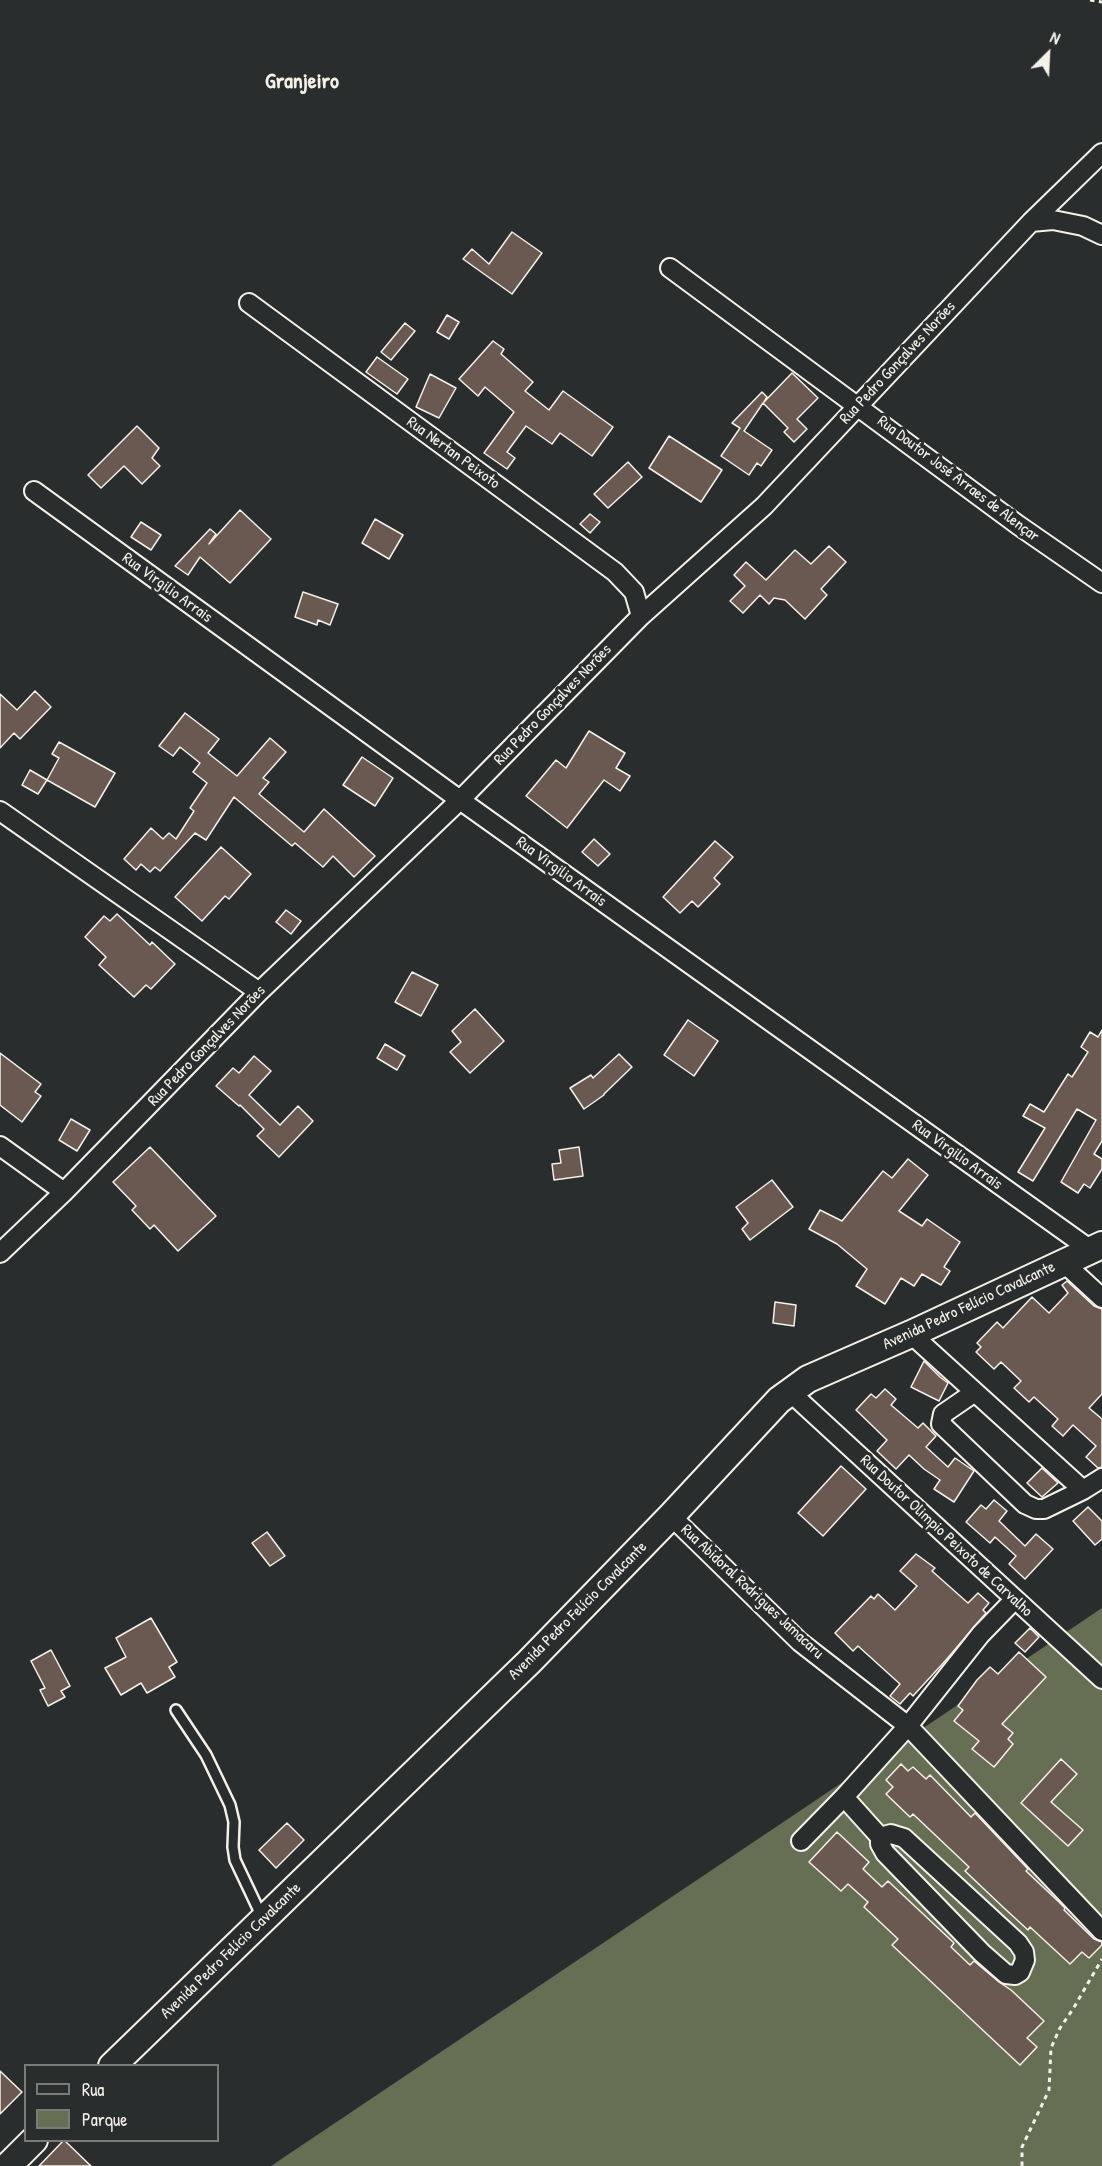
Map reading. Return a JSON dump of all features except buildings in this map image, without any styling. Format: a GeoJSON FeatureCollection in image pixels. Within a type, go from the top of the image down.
{"type":"FeatureCollection","features":[{"type":"Feature","properties":{"kind":"street","name":"Rua Pedro Gonçalves Norões"},"geometry":{"type":"LineString","coordinates":[[0,1253],[64,1192],[259,992],[460,800],[641,616],[764,506],[1031,222],[1102,153]]}},
{"type":"Feature","properties":{"kind":"street"},"geometry":{"type":"LineString","coordinates":[[1031,222],[1053,220],[1083,226],[1102,235]]}},
{"type":"Feature","properties":{"kind":"street","name":"Rua Doutor José Arraes de Alençar"},"geometry":{"type":"LineString","coordinates":[[670,268],[1018,525],[1102,583]]}},
{"type":"Feature","properties":{"kind":"street","name":"Rua Nertan Peixoto"},"geometry":{"type":"LineString","coordinates":[[249,303],[615,572],[634,591],[641,616]]}},
{"type":"Feature","properties":{"kind":"street","name":"Rua Virgilio Arrais"},"geometry":{"type":"LineString","coordinates":[[34,491],[460,800],[1096,1248]]}},
{"type":"Feature","properties":{"kind":"street"},"geometry":{"type":"LineString","coordinates":[[0,811],[259,992]]}},
{"type":"Feature","properties":{"kind":"street"},"geometry":{"type":"LineString","coordinates":[[0,1146],[64,1192]]}},
{"type":"Feature","properties":{"kind":"street","name":"Avenida Pedro Felício Cavalcante"},"geometry":{"type":"LineString","coordinates":[[114,2064],[529,1662],[671,1516],[778,1400],[808,1379],[1096,1248]]}},
{"type":"Feature","properties":{"kind":"street"},"geometry":{"type":"LineString","coordinates":[[1063,1262],[1102,1298]]}},
{"type":"Feature","properties":{"kind":"street"},"geometry":{"type":"LineString","coordinates":[[911,1334],[1083,1490]]}},
{"type":"Feature","properties":{"kind":"street","name":"Rua Doutor Olimpio Peixoto de Carvalho"},"geometry":{"type":"LineString","coordinates":[[790,1392],[1102,1680]]}},
{"type":"Feature","properties":{"kind":"street"},"geometry":{"type":"LineString","coordinates":[[975,1392],[943,1414],[940,1424],[1019,1500],[1030,1507],[1044,1509],[1102,1478]]}},
{"type":"Feature","properties":{"kind":"street","name":"Rua Abidoral Rodrigues Jamacaru"},"geometry":{"type":"LineString","coordinates":[[671,1516],[800,1642],[908,1726],[1102,1931]]}},
{"type":"Feature","properties":{"kind":"street"},"geometry":{"type":"LineString","coordinates":[[801,1841],[908,1726],[981,1634],[1015,1599]]}},
{"type":"Feature","properties":{"kind":"street"},"geometry":{"type":"LineString","coordinates":[[844,1797],[880,1837],[880,1844],[885,1853],[989,1959],[1006,1974],[1015,1975],[1020,1972],[1025,1960],[1024,1952],[1018,1943],[904,1838],[891,1834],[880,1837]]}},
{"type":"Feature","properties":{"kind":"street"},"geometry":{"type":"LineString","coordinates":[[8,2166],[32,2142]]}},
{"type":"Feature","properties":{"kind":"lane"},"geometry":{"type":"LineString","coordinates":[[176,1710],[206,1755],[230,1805],[234,1822],[235,1860],[264,1919]]}},
{"type":"Feature","properties":{"kind":"path"},"geometry":{"type":"LineString","coordinates":[[1090,0],[1102,2]]}},
{"type":"Feature","properties":{"kind":"path"},"geometry":{"type":"LineString","coordinates":[[1022,2166],[1022,2147],[1049,2090],[1051,2048],[1060,2028],[1102,1959]]}},
{"type":"Feature","properties":{"kind":"green space"},"geometry":{"type":"Polygon","coordinates":[[[1102,1608],[1102,2166],[271,2166],[1102,1608]]]}},
{"type":"Feature","properties":{"kind":"district","name":"Granjeiro"},"geometry":{"type":"Point","coordinates":[302,82]}}]}
